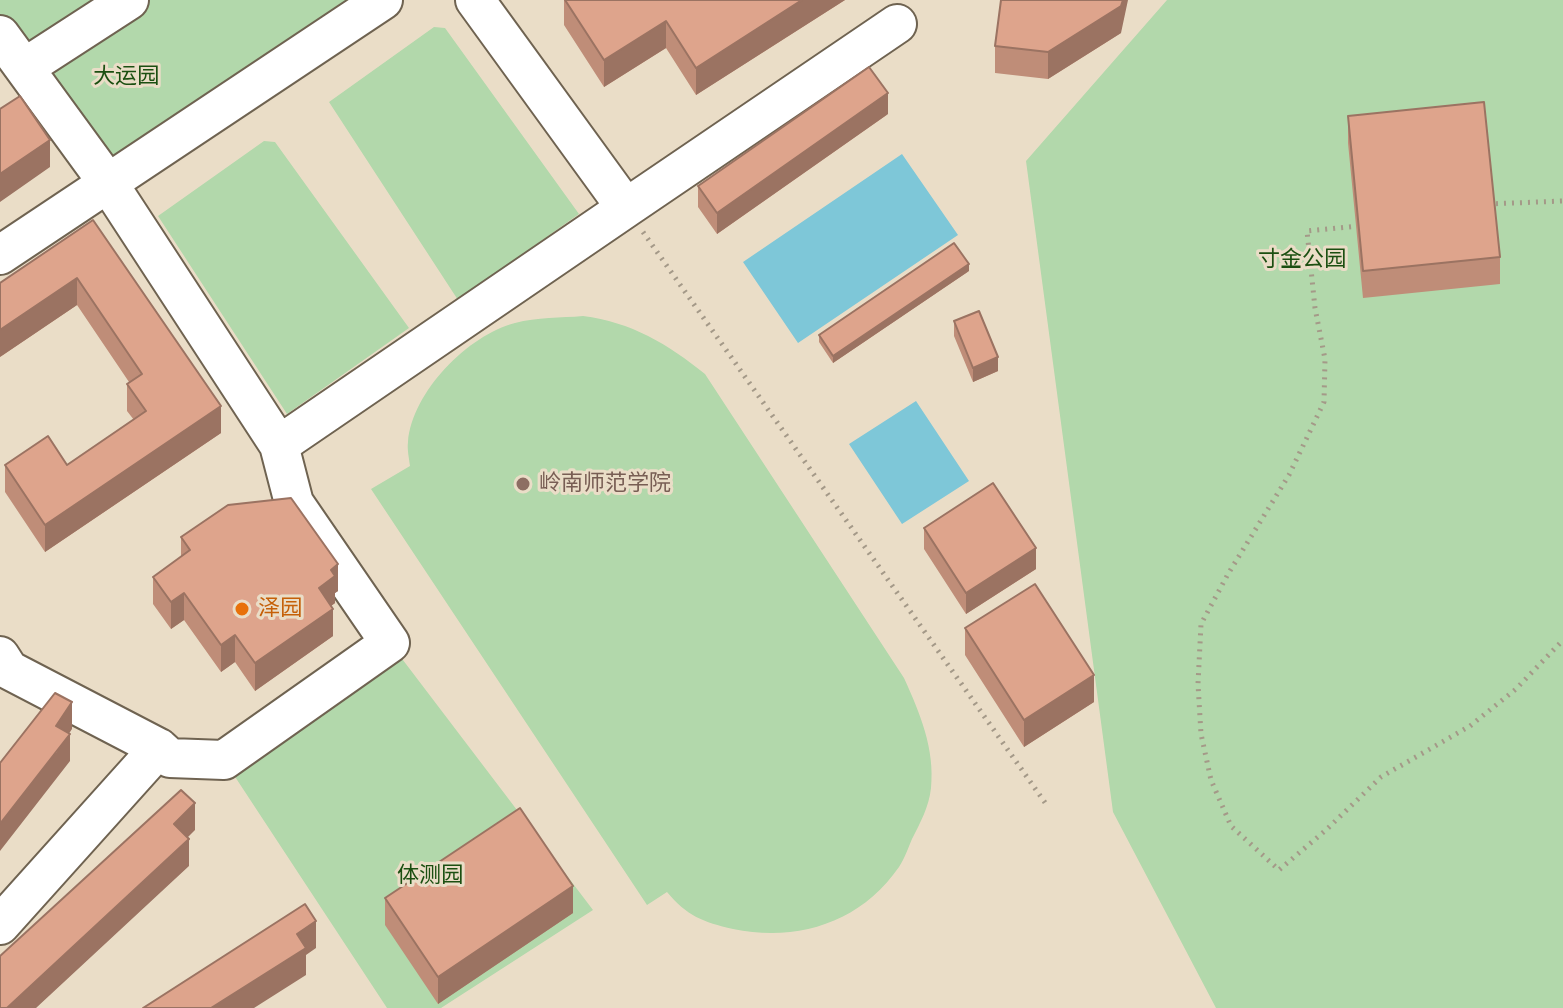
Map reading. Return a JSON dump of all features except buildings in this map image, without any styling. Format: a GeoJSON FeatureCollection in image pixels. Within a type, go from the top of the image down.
{"type":"FeatureCollection","features":[{"type":"Feature","properties":{"kind":"street"},"geometry":{"type":"LineString","coordinates":[[24,68],[129,0]]}},
{"type":"Feature","properties":{"kind":"street"},"geometry":{"type":"LineString","coordinates":[[0,255],[383,0]]}},
{"type":"Feature","properties":{"kind":"street"},"geometry":{"type":"LineString","coordinates":[[475,0],[626,208]]}},
{"type":"Feature","properties":{"kind":"street"},"geometry":{"type":"LineString","coordinates":[[279,445],[897,24]]}},
{"type":"Feature","properties":{"kind":"street"},"geometry":{"type":"LineString","coordinates":[[0,35],[108,183],[279,445],[294,503],[390,643],[224,760],[170,758],[159,748],[9,670],[0,656]]}},
{"type":"Feature","properties":{"kind":"street"},"geometry":{"type":"LineString","coordinates":[[0,925],[159,748]]}},
{"type":"Feature","properties":{"kind":"path"},"geometry":{"type":"LineString","coordinates":[[1477,205],[1563,201]]}},
{"type":"Feature","properties":{"kind":"path"},"geometry":{"type":"LineString","coordinates":[[626,208],[1046,804]]}},
{"type":"Feature","properties":{"kind":"path"},"geometry":{"type":"LineString","coordinates":[[1364,225],[1307,231],[1315,308],[1325,359],[1324,402],[1289,475],[1201,624],[1198,684],[1201,734],[1211,780],[1231,826],[1279,870],[1381,777],[1470,726],[1516,689],[1563,640]]}},
{"type":"Feature","properties":{"kind":"green space","name":"大运园"},"geometry":{"type":"Polygon","coordinates":[[[0,0],[383,0],[108,183],[0,35],[0,0]]]}},
{"type":"Feature","properties":{"kind":"green space","name":"寸金公园"},"geometry":{"type":"Polygon","coordinates":[[[1167,0],[1563,0],[1563,1008],[1216,1008],[1113,812],[1026,161],[1167,0]]]}},
{"type":"Feature","properties":{"kind":"green space"},"geometry":{"type":"Polygon","coordinates":[[[434,27],[445,28],[579,214],[458,300],[329,102],[434,27]]]}},
{"type":"Feature","properties":{"kind":"green space"},"geometry":{"type":"Polygon","coordinates":[[[264,141],[275,142],[409,328],[287,414],[158,216],[264,141]]]}},
{"type":"Feature","properties":{"kind":"green space"},"geometry":{"type":"Polygon","coordinates":[[[583,316],[617,323],[648,336],[705,374],[904,678],[916,704],[931,759],[931,788],[924,815],[901,864],[883,886],[866,902],[826,924],[781,933],[757,932],[704,921],[682,907],[667,892],[647,905],[371,489],[410,466],[408,442],[420,404],[445,368],[462,353],[479,340],[515,323],[583,316]]]}},
{"type":"Feature","properties":{"kind":"green space","name":"体测园"},"geometry":{"type":"Polygon","coordinates":[[[390,643],[593,910],[441,1008],[387,1008],[224,760],[390,643]]]}},
{"type":"Feature","properties":{"kind":"water"},"geometry":{"type":"Polygon","coordinates":[[[902,154],[958,235],[798,343],[743,262],[902,154]]]}},
{"type":"Feature","properties":{"kind":"water"},"geometry":{"type":"Polygon","coordinates":[[[916,401],[969,481],[902,524],[849,444],[916,401]]]}},
{"type":"Feature","properties":{"kind":"place","name":"岭南师范学院"},"geometry":{"type":"Point","coordinates":[523,484]}},
{"type":"Feature","properties":{"kind":"place","name":"泽园"},"geometry":{"type":"Point","coordinates":[242,609]}}]}
